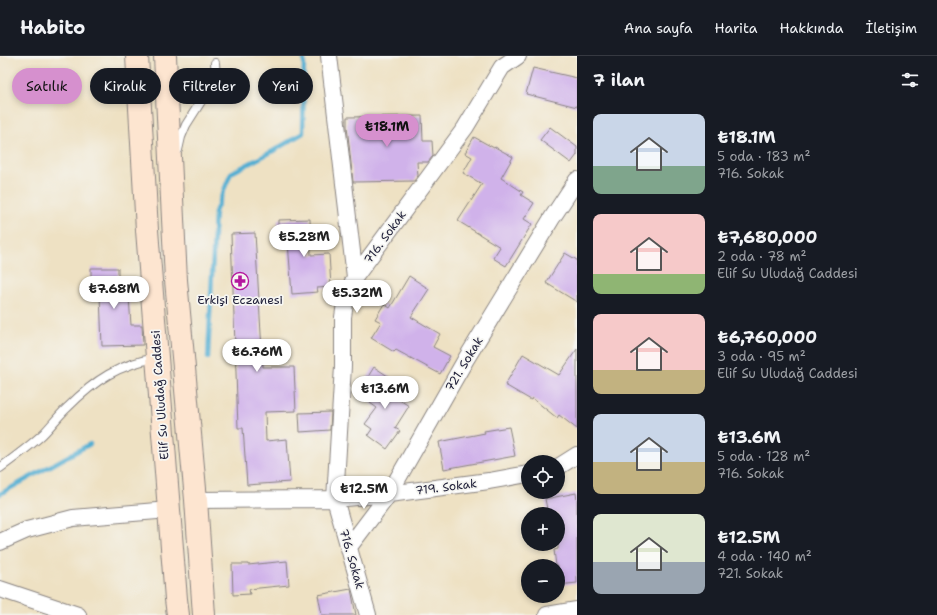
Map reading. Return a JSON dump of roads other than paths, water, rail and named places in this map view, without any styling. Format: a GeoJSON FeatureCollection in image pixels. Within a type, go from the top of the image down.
{"type":"FeatureCollection","features":[{"type":"Feature","properties":{"kind":"main road","name":"Elif Su Uludağ Caddesi"},"geometry":{"type":"LineString","coordinates":[[137,56],[147,230],[178,615]]}},
{"type":"Feature","properties":{"kind":"main road"},"geometry":{"type":"LineString","coordinates":[[165,56],[176,280],[196,500],[204,615]]}},
{"type":"Feature","properties":{"kind":"street"},"geometry":{"type":"LineString","coordinates":[[329,56],[355,277]]}},
{"type":"Feature","properties":{"kind":"street","name":"716. Sokak"},"geometry":{"type":"LineString","coordinates":[[368,615],[335,499],[343,317],[346,297],[355,277],[460,134],[502,67],[518,56]]}},
{"type":"Feature","properties":{"kind":"street","name":"721. Sokak"},"geometry":{"type":"LineString","coordinates":[[349,547],[389,494],[466,359],[552,218],[577,180]]}},
{"type":"Feature","properties":{"kind":"street"},"geometry":{"type":"LineString","coordinates":[[565,463],[577,455]]}},
{"type":"Feature","properties":{"kind":"street","name":"719. Sokak"},"geometry":{"type":"LineString","coordinates":[[196,500],[335,499],[389,494],[521,475]]}},
{"type":"Feature","properties":{"kind":"street"},"geometry":{"type":"LineString","coordinates":[[0,542],[27,530],[72,518],[169,510]]}},
{"type":"Feature","properties":{"kind":"street"},"geometry":{"type":"LineString","coordinates":[[0,589],[78,615]]}},
{"type":"Feature","properties":{"kind":"street"},"geometry":{"type":"LineString","coordinates":[[547,615],[577,610]]}},
{"type":"Feature","properties":{"kind":"lane"},"geometry":{"type":"LineString","coordinates":[[171,174],[181,137],[186,125],[206,95],[216,76],[215,63]]}},
{"type":"Feature","properties":{"kind":"lane"},"geometry":{"type":"LineString","coordinates":[[0,468],[29,447],[73,402],[108,374],[132,363],[157,358]]}},
{"type":"Feature","properties":{"kind":"waterway"},"geometry":{"type":"LineString","coordinates":[[208,358],[215,212],[231,173],[303,133],[304,56]]}},
{"type":"Feature","properties":{"kind":"waterway"},"geometry":{"type":"LineString","coordinates":[[0,494],[90,444]]}},
{"type":"Feature","properties":{"kind":"place","name":"Erkişi Eczanesi"},"geometry":{"type":"Point","coordinates":[240,281]}}]}
